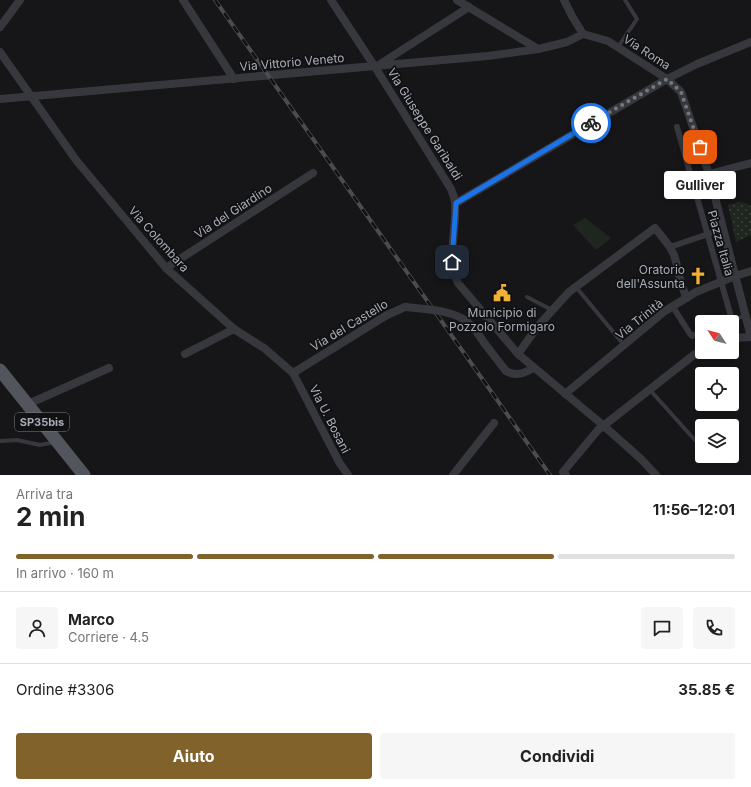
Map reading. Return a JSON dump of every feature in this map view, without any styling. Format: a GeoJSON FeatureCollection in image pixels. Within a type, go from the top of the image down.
{"type":"FeatureCollection","features":[{"type":"Feature","properties":{"kind":"main road","name":"SP35bis"},"geometry":{"type":"LineString","coordinates":[[0,370],[84,475]]}},
{"type":"Feature","properties":{"kind":"street"},"geometry":{"type":"LineString","coordinates":[[0,27],[20,0]]}},
{"type":"Feature","properties":{"kind":"street"},"geometry":{"type":"LineString","coordinates":[[183,0],[234,79]]}},
{"type":"Feature","properties":{"kind":"street","name":"Via Giuseppe Garibaldi"},"geometry":{"type":"LineString","coordinates":[[331,0],[375,67],[451,189],[456,203],[452,262],[453,273],[458,282],[518,354],[604,426],[641,459],[656,475]]}},
{"type":"Feature","properties":{"kind":"street"},"geometry":{"type":"LineString","coordinates":[[457,0],[538,49]]}},
{"type":"Feature","properties":{"kind":"street"},"geometry":{"type":"LineString","coordinates":[[564,0],[583,34]]}},
{"type":"Feature","properties":{"kind":"street"},"geometry":{"type":"LineString","coordinates":[[375,67],[469,7]]}},
{"type":"Feature","properties":{"kind":"street","name":"Via Vittorio Veneto"},"geometry":{"type":"LineString","coordinates":[[0,99],[488,56],[538,49],[567,42],[583,34]]}},
{"type":"Feature","properties":{"kind":"street","name":"Via Roma"},"geometry":{"type":"LineString","coordinates":[[583,34],[608,41],[667,79],[681,92],[709,174],[751,337]]}},
{"type":"Feature","properties":{"kind":"street"},"geometry":{"type":"LineString","coordinates":[[456,203],[667,79],[697,64],[751,42]]}},
{"type":"Feature","properties":{"kind":"street","name":"Via Colombara"},"geometry":{"type":"LineString","coordinates":[[0,52],[76,160],[166,268],[234,329],[264,348],[293,373]]}},
{"type":"Feature","properties":{"kind":"street","name":"Piazza Italia"},"geometry":{"type":"LineString","coordinates":[[677,127],[731,315]]}},
{"type":"Feature","properties":{"kind":"street"},"geometry":{"type":"LineString","coordinates":[[709,174],[751,163]]}},
{"type":"Feature","properties":{"kind":"street","name":"Via del Giardino"},"geometry":{"type":"LineString","coordinates":[[166,268],[313,173]]}},
{"type":"Feature","properties":{"kind":"street"},"geometry":{"type":"LineString","coordinates":[[518,354],[538,326],[569,292],[655,228],[670,247],[674,255],[682,288],[687,298]]}},
{"type":"Feature","properties":{"kind":"street"},"geometry":{"type":"LineString","coordinates":[[670,247],[723,229]]}},
{"type":"Feature","properties":{"kind":"street","name":"Via Trinità"},"geometry":{"type":"LineString","coordinates":[[566,394],[673,306],[696,292],[751,271]]}},
{"type":"Feature","properties":{"kind":"street","name":"Via del Castello"},"geometry":{"type":"LineString","coordinates":[[293,373],[387,315],[405,306],[454,314],[463,318],[470,324],[506,371],[510,374],[517,375],[525,373],[534,368]]}},
{"type":"Feature","properties":{"kind":"street"},"geometry":{"type":"LineString","coordinates":[[673,306],[690,334],[692,336],[695,335]]}},
{"type":"Feature","properties":{"kind":"street"},"geometry":{"type":"LineString","coordinates":[[185,354],[234,329]]}},
{"type":"Feature","properties":{"kind":"street"},"geometry":{"type":"LineString","coordinates":[[739,338],[751,337]]}},
{"type":"Feature","properties":{"kind":"street"},"geometry":{"type":"LineString","coordinates":[[566,475],[563,472],[598,430],[695,355]]}},
{"type":"Feature","properties":{"kind":"street"},"geometry":{"type":"LineString","coordinates":[[28,404],[109,368]]}},
{"type":"Feature","properties":{"kind":"street","name":"Via U. Bosani"},"geometry":{"type":"LineString","coordinates":[[293,373],[339,462],[348,475]]}},
{"type":"Feature","properties":{"kind":"street"},"geometry":{"type":"LineString","coordinates":[[453,475],[494,423]]}},
{"type":"Feature","properties":{"kind":"lane"},"geometry":{"type":"LineString","coordinates":[[618,47],[637,19],[625,0]]}},
{"type":"Feature","properties":{"kind":"lane"},"geometry":{"type":"LineString","coordinates":[[576,287],[624,345]]}},
{"type":"Feature","properties":{"kind":"lane"},"geometry":{"type":"LineString","coordinates":[[527,297],[553,310]]}},
{"type":"Feature","properties":{"kind":"lane"},"geometry":{"type":"LineString","coordinates":[[739,318],[745,316]]}},
{"type":"Feature","properties":{"kind":"lane"},"geometry":{"type":"LineString","coordinates":[[650,390],[695,440]]}},
{"type":"Feature","properties":{"kind":"lane"},"geometry":{"type":"LineString","coordinates":[[0,441],[16,440],[40,445],[58,442]]}},
{"type":"Feature","properties":{"kind":"shaded area"},"geometry":{"type":"Polygon","coordinates":[[[739,202],[751,206],[751,235],[736,242],[728,205],[739,202]]]}},
{"type":"Feature","properties":{"kind":"shaded area"},"geometry":{"type":"Polygon","coordinates":[[[585,218],[611,238],[596,250],[573,225],[585,218]]]}},
{"type":"Feature","properties":{"kind":"railway"},"geometry":{"type":"LineString","coordinates":[[215,0],[550,475]]}},
{"type":"Feature","properties":{"kind":"way so far"},"geometry":{"type":"LineString","coordinates":[[591,123],[667,79],[681,92],[689,111],[700,147]]}},
{"type":"Feature","properties":{"kind":"place","name":"Gulliver"},"geometry":{"type":"Point","coordinates":[700,147]}},
{"type":"Feature","properties":{"kind":"place","name":"Oratorio dell'Assunta"},"geometry":{"type":"Point","coordinates":[698,276]}},
{"type":"Feature","properties":{"kind":"place","name":"Municipio di Pozzolo Formigaro"},"geometry":{"type":"Point","coordinates":[502,293]}},
{"type":"Feature","properties":{"kind":"route"},"geometry":{"type":"LineString","coordinates":[[452,262],[456,203],[591,123]]}}]}
